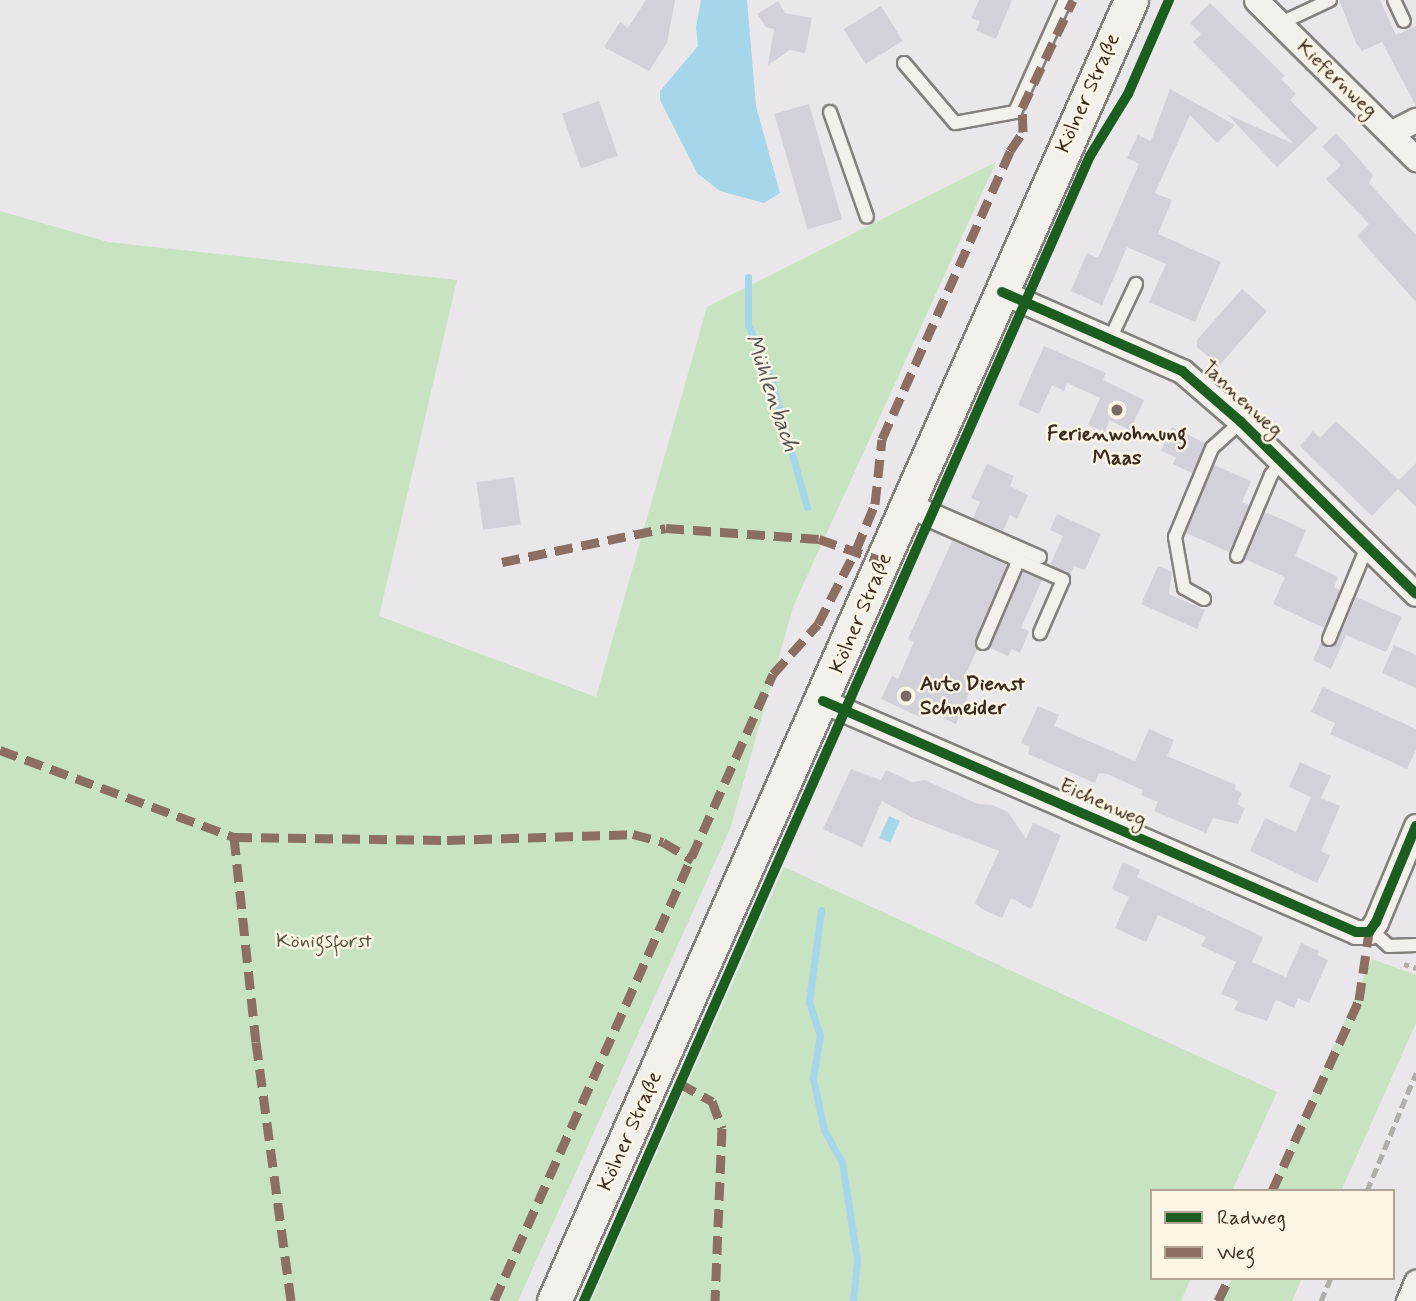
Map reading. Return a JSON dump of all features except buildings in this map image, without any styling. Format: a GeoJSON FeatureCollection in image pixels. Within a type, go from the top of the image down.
{"type":"FeatureCollection","features":[{"type":"Feature","properties":{"kind":"main road","name":"Kölner Straße"},"geometry":{"type":"LineString","coordinates":[[554,1301],[823,701],[1131,0]]}},
{"type":"Feature","properties":{"kind":"street","name":"Kiefernweg"},"geometry":{"type":"LineString","coordinates":[[1256,0],[1392,132],[1416,159]]}},
{"type":"Feature","properties":{"kind":"street"},"geometry":{"type":"LineString","coordinates":[[1392,132],[1416,120]]}},
{"type":"Feature","properties":{"kind":"street","name":"Tannenweg"},"geometry":{"type":"LineString","coordinates":[[1002,292],[1182,371],[1241,422],[1416,594]]}},
{"type":"Feature","properties":{"kind":"street","name":"Eichenweg"},"geometry":{"type":"LineString","coordinates":[[823,701],[1340,929],[1370,931]]}},
{"type":"Feature","properties":{"kind":"street"},"geometry":{"type":"LineString","coordinates":[[1370,931],[1416,826]]}},
{"type":"Feature","properties":{"kind":"street"},"geometry":{"type":"LineString","coordinates":[[1408,1301],[1416,1282]]}},
{"type":"Feature","properties":{"kind":"lane"},"geometry":{"type":"LineString","coordinates":[[904,63],[955,123],[1015,112],[1065,0]]}},
{"type":"Feature","properties":{"kind":"lane"},"geometry":{"type":"LineString","coordinates":[[1281,23],[1330,0]]}},
{"type":"Feature","properties":{"kind":"lane"},"geometry":{"type":"LineString","coordinates":[[1394,0],[1404,21]]}},
{"type":"Feature","properties":{"kind":"lane"},"geometry":{"type":"LineString","coordinates":[[830,112],[867,217]]}},
{"type":"Feature","properties":{"kind":"lane"},"geometry":{"type":"LineString","coordinates":[[1110,340],[1136,284]]}},
{"type":"Feature","properties":{"kind":"lane"},"geometry":{"type":"LineString","coordinates":[[1204,598],[1184,588],[1175,537],[1212,448],[1241,422]]}},
{"type":"Feature","properties":{"kind":"lane"},"geometry":{"type":"LineString","coordinates":[[1237,556],[1271,475],[1281,462]]}},
{"type":"Feature","properties":{"kind":"lane"},"geometry":{"type":"LineString","coordinates":[[908,505],[1040,556]]}},
{"type":"Feature","properties":{"kind":"lane"},"geometry":{"type":"LineString","coordinates":[[908,505],[1063,580],[1040,633]]}},
{"type":"Feature","properties":{"kind":"lane"},"geometry":{"type":"LineString","coordinates":[[1329,639],[1367,547]]}},
{"type":"Feature","properties":{"kind":"lane"},"geometry":{"type":"LineString","coordinates":[[983,643],[1019,559]]}},
{"type":"Feature","properties":{"kind":"lane"},"geometry":{"type":"LineString","coordinates":[[1370,931],[1389,946],[1416,945]]}},
{"type":"Feature","properties":{"kind":"green space","name":"Königsforst"},"geometry":{"type":"Polygon","coordinates":[[[996,162],[793,607],[730,829],[518,1301],[0,1301],[0,211],[108,242],[457,280],[379,616],[596,697],[707,307],[996,162]]]}},
{"type":"Feature","properties":{"kind":"green space"},"geometry":{"type":"Polygon","coordinates":[[[784,867],[1277,1092],[1233,1189],[1150,1189],[1150,1280],[1190,1280],[1181,1301],[591,1301],[784,867]]]}},
{"type":"Feature","properties":{"kind":"green space"},"geometry":{"type":"Polygon","coordinates":[[[1372,959],[1416,975],[1416,1023],[1342,1189],[1271,1189],[1372,959]]]}},
{"type":"Feature","properties":{"kind":"green space"},"geometry":{"type":"Polygon","coordinates":[[[1231,1280],[1301,1280],[1292,1301],[1222,1301],[1231,1280]]]}},
{"type":"Feature","properties":{"kind":"water"},"geometry":{"type":"Polygon","coordinates":[[[701,0],[747,0],[756,106],[780,193],[764,203],[720,191],[697,173],[660,100],[660,91],[698,46],[696,27],[701,0]]]}},
{"type":"Feature","properties":{"kind":"water"},"geometry":{"type":"Polygon","coordinates":[[[889,816],[900,821],[890,843],[879,838],[889,816]]]}},
{"type":"Feature","properties":{"kind":"waterway","name":"Mühlenbach"},"geometry":{"type":"LineString","coordinates":[[748,277],[748,325],[767,365],[807,507]]}},
{"type":"Feature","properties":{"kind":"waterway","name":"Mühlenbach"},"geometry":{"type":"LineString","coordinates":[[821,910],[809,1002],[820,1035],[813,1078],[824,1130],[842,1162],[857,1260],[853,1301]]}},
{"type":"Feature","properties":{"kind":"railway"},"geometry":{"type":"LineString","coordinates":[[1368,1189],[1416,1073]]}},
{"type":"Feature","properties":{"kind":"railway"},"geometry":{"type":"LineString","coordinates":[[1321,1301],[1330,1280]]}},
{"type":"Feature","properties":{"kind":"marked path"},"geometry":{"type":"LineString","coordinates":[[494,1301],[773,674],[818,624],[856,550],[875,504],[882,439],[1010,151],[1023,132],[1022,108],[1073,0]]}},
{"type":"Feature","properties":{"kind":"marked path"},"geometry":{"type":"LineString","coordinates":[[502,562],[666,528],[819,539],[883,561]]}},
{"type":"Feature","properties":{"kind":"marked path"},"geometry":{"type":"LineString","coordinates":[[0,750],[234,837],[447,840],[633,834],[663,842],[693,860]]}},
{"type":"Feature","properties":{"kind":"marked path"},"geometry":{"type":"LineString","coordinates":[[234,837],[256,1042],[291,1301]]}},
{"type":"Feature","properties":{"kind":"marked path"},"geometry":{"type":"LineString","coordinates":[[1273,1189],[1359,1000],[1369,932]]}},
{"type":"Feature","properties":{"kind":"marked path"},"geometry":{"type":"LineString","coordinates":[[679,1083],[712,1101],[722,1128],[715,1301]]}},
{"type":"Feature","properties":{"kind":"marked path"},"geometry":{"type":"LineString","coordinates":[[1218,1301],[1228,1280]]}},
{"type":"Feature","properties":{"kind":"cycle path"},"geometry":{"type":"LineString","coordinates":[[584,1301],[1090,156],[1128,94],[1169,0]]}},
{"type":"Feature","properties":{"kind":"cycle path"},"geometry":{"type":"LineString","coordinates":[[1002,292],[1182,371],[1241,422],[1416,594]]}},
{"type":"Feature","properties":{"kind":"cycle path"},"geometry":{"type":"LineString","coordinates":[[823,701],[1356,932],[1369,932],[1376,922],[1416,826]]}},
{"type":"Feature","properties":{"kind":"place","name":"Ferienwohnung Maas"},"geometry":{"type":"Point","coordinates":[1117,410]}},
{"type":"Feature","properties":{"kind":"place","name":"Auto Dienst Schneider"},"geometry":{"type":"Point","coordinates":[906,696]}}]}
